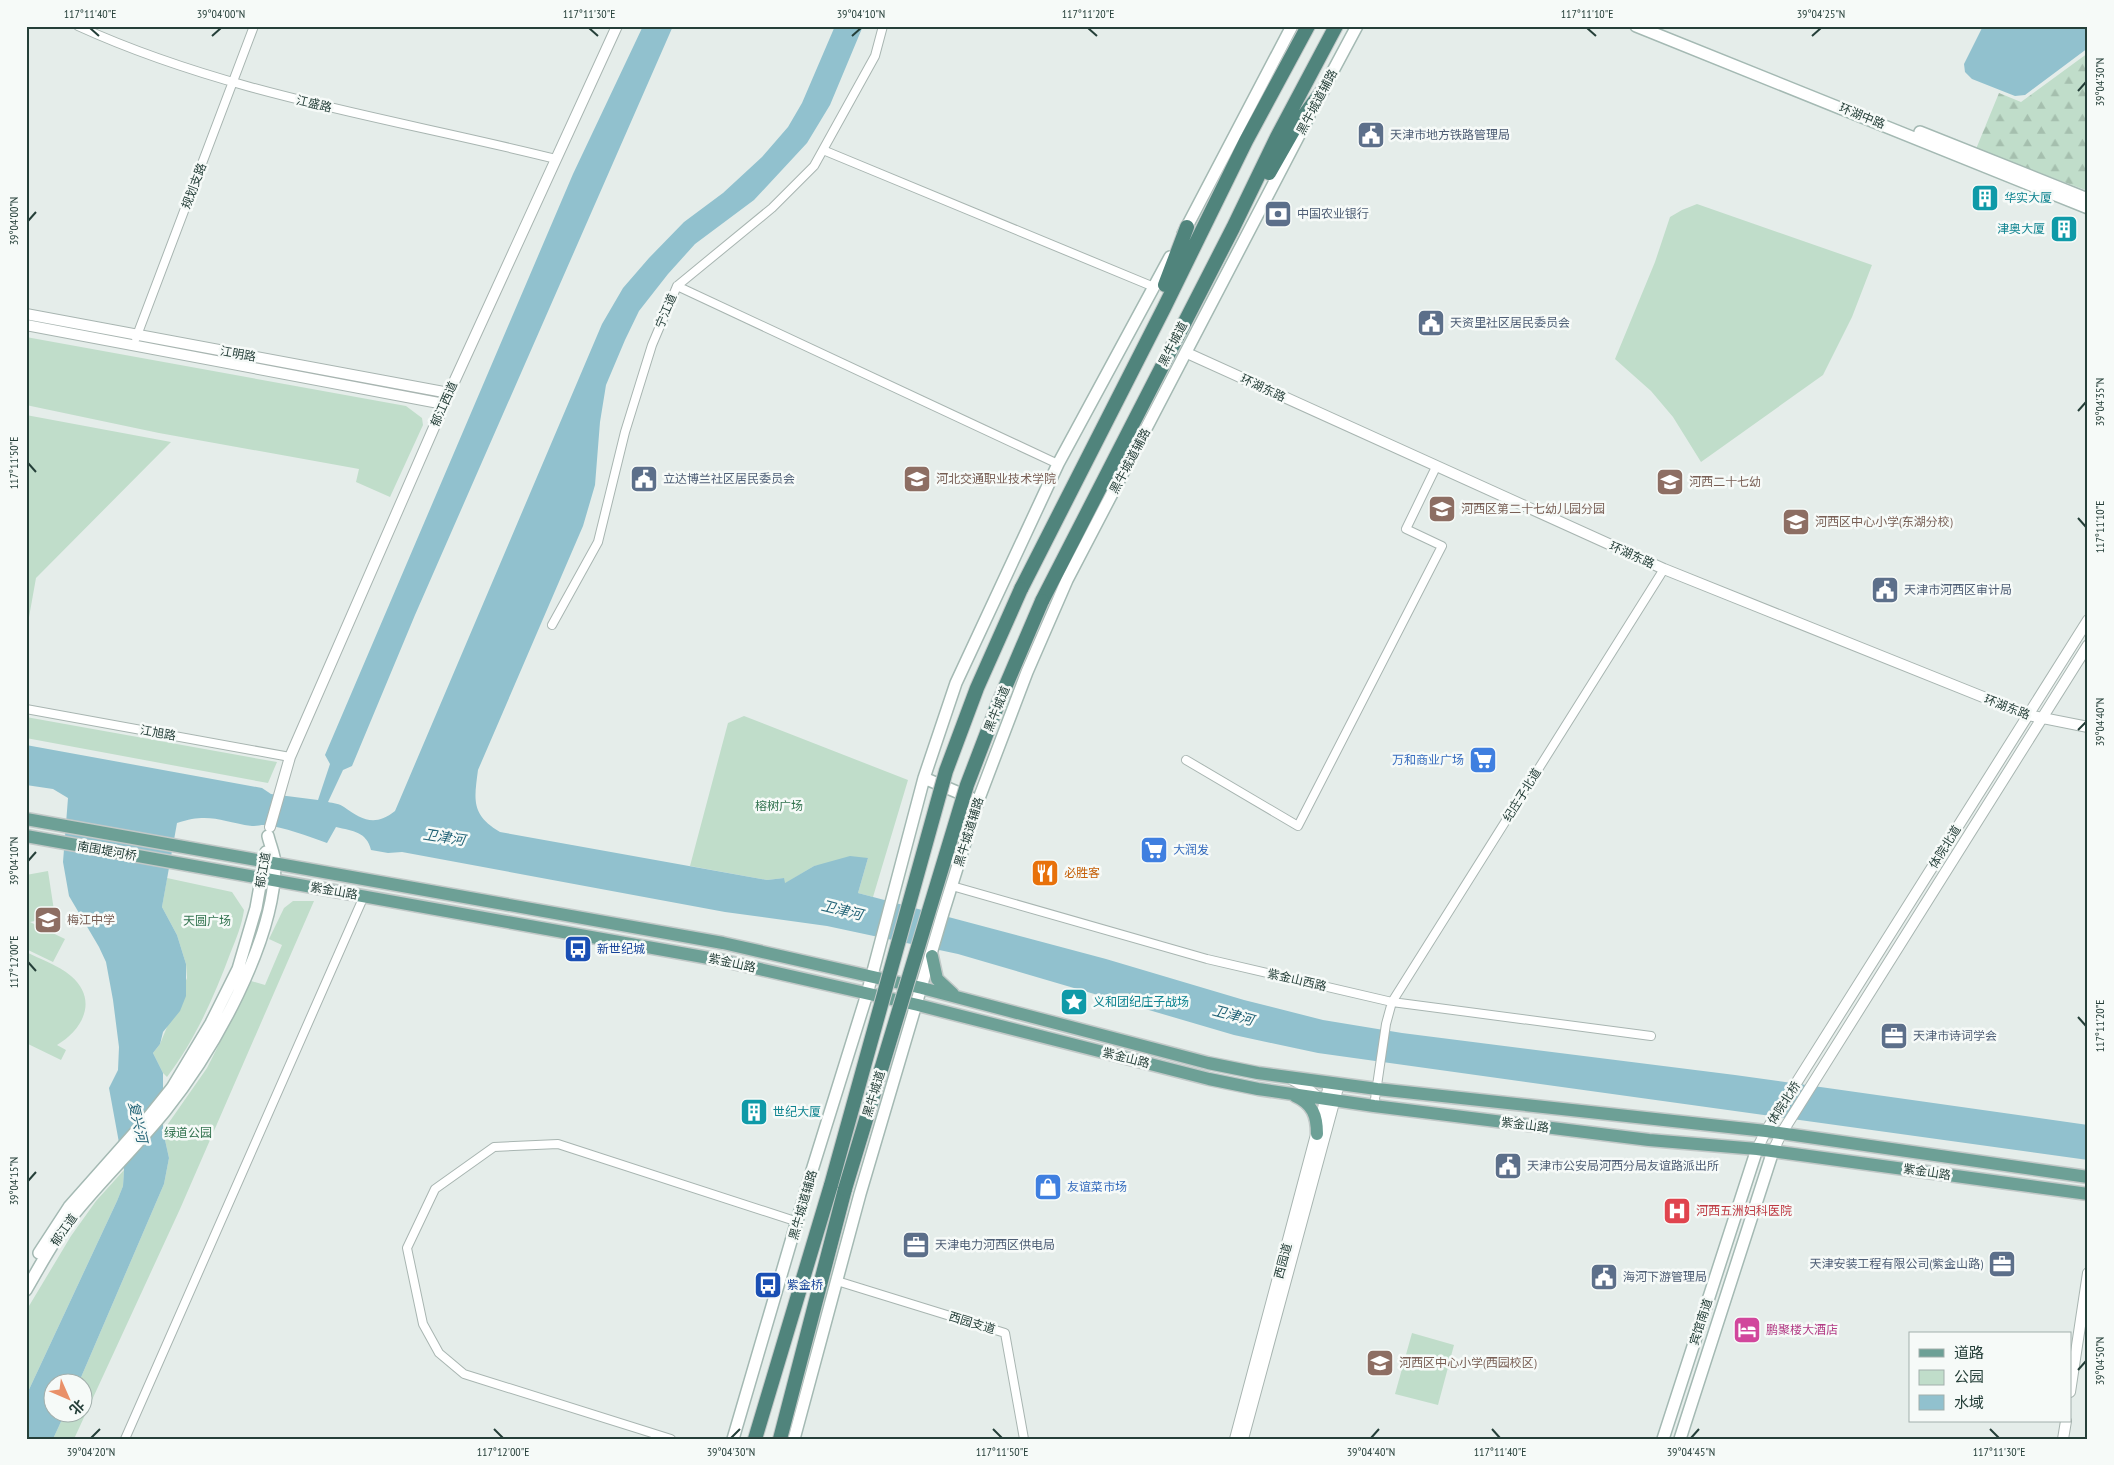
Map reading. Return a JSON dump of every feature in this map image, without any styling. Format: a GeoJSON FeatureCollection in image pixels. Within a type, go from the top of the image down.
{"type":"FeatureCollection","features":[{"type":"Feature","properties":{"kind":"highway","name":"黑牛城道"},"geometry":{"type":"LineString","coordinates":[[755,1439],[830,1186],[946,771],[978,688],[1021,589],[1246,141],[1308,26]]}},
{"type":"Feature","properties":{"kind":"highway","name":"黑牛城道"},"geometry":{"type":"LineString","coordinates":[[780,1439],[845,1189],[967,785],[998,704],[1042,601],[1233,228],[1277,137],[1336,26]]}},
{"type":"Feature","properties":{"kind":"highway"},"geometry":{"type":"LineString","coordinates":[[1233,228],[1255,196],[1294,129],[1323,90]]}},
{"type":"Feature","properties":{"kind":"highway"},"geometry":{"type":"LineString","coordinates":[[1137,361],[1148,326],[1174,267],[1187,227]]}},
{"type":"Feature","properties":{"kind":"main road"},"geometry":{"type":"LineString","coordinates":[[978,801],[924,778],[956,683],[1058,464],[1187,227],[1292,26]]}},
{"type":"Feature","properties":{"kind":"main road","name":"黑牛城道辅路"},"geometry":{"type":"LineString","coordinates":[[932,956],[978,801],[1027,672],[1067,580],[1357,26]]}},
{"type":"Feature","properties":{"kind":"main road","name":"环湖中路"},"geometry":{"type":"LineString","coordinates":[[1636,26],[2088,208]]}},
{"type":"Feature","properties":{"kind":"main road","name":"环湖中路"},"geometry":{"type":"LineString","coordinates":[[1655,26],[2088,199]]}},
{"type":"Feature","properties":{"kind":"main road","name":"黑牛城道辅路"},"geometry":{"type":"LineString","coordinates":[[733,1439],[809,1180],[872,977],[924,778]]}},
{"type":"Feature","properties":{"kind":"main road","name":"南围堤河桥"},"geometry":{"type":"LineString","coordinates":[[26,819],[176,846]]}},
{"type":"Feature","properties":{"kind":"main road","name":"郁江道"},"geometry":{"type":"LineString","coordinates":[[26,1275],[84,1189],[160,1104],[195,1061],[238,969],[256,908],[268,880],[270,862],[269,831]]}},
{"type":"Feature","properties":{"kind":"main road","name":"南围堤河桥"},"geometry":{"type":"LineString","coordinates":[[26,836],[174,863]]}},
{"type":"Feature","properties":{"kind":"main road","name":"紫金山路"},"geometry":{"type":"LineString","coordinates":[[176,846],[723,943],[895,982],[956,1015],[1209,1079],[1326,1101],[1649,1140],[1774,1151],[2088,1194]]}},
{"type":"Feature","properties":{"kind":"main road","name":"紫金山路"},"geometry":{"type":"LineString","coordinates":[[174,863],[720,960],[867,994],[962,998],[1208,1063],[1287,1077],[1377,1089],[1766,1131],[2088,1177]]}},
{"type":"Feature","properties":{"kind":"main road"},"geometry":{"type":"LineString","coordinates":[[881,942],[881,956],[884,965],[895,982]]}},
{"type":"Feature","properties":{"kind":"main road"},"geometry":{"type":"LineString","coordinates":[[794,1439],[860,1194],[932,956]]}},
{"type":"Feature","properties":{"kind":"main road"},"geometry":{"type":"LineString","coordinates":[[932,956],[935,974],[940,983],[962,998]]}},
{"type":"Feature","properties":{"kind":"main road"},"geometry":{"type":"LineString","coordinates":[[1288,1094],[1299,1098],[1313,1110],[1322,1134]]}},
{"type":"Feature","properties":{"kind":"main road","name":"宾馆南道"},"geometry":{"type":"LineString","coordinates":[[1663,1439],[1757,1149]]}},
{"type":"Feature","properties":{"kind":"main road","name":"宾馆南道"},"geometry":{"type":"LineString","coordinates":[[1680,1439],[1774,1151]]}},
{"type":"Feature","properties":{"kind":"main road","name":"郁江道"},"geometry":{"type":"LineString","coordinates":[[26,1290],[56,1231]]}},
{"type":"Feature","properties":{"kind":"street","name":"江盛路"},"geometry":{"type":"LineString","coordinates":[[78,26],[171,63],[272,94],[556,159]]}},
{"type":"Feature","properties":{"kind":"street","name":"规划支路"},"geometry":{"type":"LineString","coordinates":[[135,340],[254,26]]}},
{"type":"Feature","properties":{"kind":"street","name":"郁江西道"},"geometry":{"type":"LineString","coordinates":[[269,831],[290,757],[444,404],[617,26]]}},
{"type":"Feature","properties":{"kind":"street","name":"宁江道"},"geometry":{"type":"LineString","coordinates":[[552,625],[598,542],[630,415],[652,346],[677,286],[772,208],[814,166],[875,56],[883,26]]}},
{"type":"Feature","properties":{"kind":"street"},"geometry":{"type":"LineString","coordinates":[[822,150],[1154,287]]}},
{"type":"Feature","properties":{"kind":"street"},"geometry":{"type":"LineString","coordinates":[[677,286],[1058,464]]}},
{"type":"Feature","properties":{"kind":"street","name":"江明路"},"geometry":{"type":"LineString","coordinates":[[26,314],[135,340],[444,404]]}},
{"type":"Feature","properties":{"kind":"street","name":"江明路"},"geometry":{"type":"LineString","coordinates":[[26,325],[135,340],[449,393]]}},
{"type":"Feature","properties":{"kind":"street","name":"环湖东路"},"geometry":{"type":"LineString","coordinates":[[1187,353],[1664,569],[2028,715],[2088,727]]}},
{"type":"Feature","properties":{"kind":"street"},"geometry":{"type":"LineString","coordinates":[[1186,760],[1298,826],[1442,546],[1406,529],[1436,467]]}},
{"type":"Feature","properties":{"kind":"street","name":"纪庄子北道"},"geometry":{"type":"LineString","coordinates":[[1377,1089],[1386,1024],[1392,1002],[1664,569]]}},
{"type":"Feature","properties":{"kind":"street","name":"体院北道"},"geometry":{"type":"LineString","coordinates":[[1802,1075],[2088,620]]}},
{"type":"Feature","properties":{"kind":"street","name":"体院北道"},"geometry":{"type":"LineString","coordinates":[[1816,1078],[2088,645]]}},
{"type":"Feature","properties":{"kind":"street","name":"江旭路"},"geometry":{"type":"LineString","coordinates":[[26,709],[290,757]]}},
{"type":"Feature","properties":{"kind":"street","name":"紫金山西路"},"geometry":{"type":"LineString","coordinates":[[952,886],[1207,959],[1392,1002],[1651,1036]]}},
{"type":"Feature","properties":{"kind":"street"},"geometry":{"type":"LineString","coordinates":[[125,1439],[364,896]]}},
{"type":"Feature","properties":{"kind":"street","name":"体院北桥"},"geometry":{"type":"LineString","coordinates":[[1766,1131],[1802,1075]]}},
{"type":"Feature","properties":{"kind":"street"},"geometry":{"type":"LineString","coordinates":[[1287,1077],[1326,1101]]}},
{"type":"Feature","properties":{"kind":"street","name":"体院北桥"},"geometry":{"type":"LineString","coordinates":[[1781,1134],[1816,1078]]}},
{"type":"Feature","properties":{"kind":"street","name":"西园道"},"geometry":{"type":"LineString","coordinates":[[1242,1439],[1322,1134],[1326,1101],[1334,1083]]}},
{"type":"Feature","properties":{"kind":"street"},"geometry":{"type":"LineString","coordinates":[[1374,1106],[1377,1089]]}},
{"type":"Feature","properties":{"kind":"street"},"geometry":{"type":"LineString","coordinates":[[1757,1149],[1766,1131]]}},
{"type":"Feature","properties":{"kind":"street","name":"西园道"},"geometry":{"type":"LineString","coordinates":[[1234,1439],[1322,1134]]}},
{"type":"Feature","properties":{"kind":"street"},"geometry":{"type":"LineString","coordinates":[[1774,1151],[1781,1134]]}},
{"type":"Feature","properties":{"kind":"street"},"geometry":{"type":"LineString","coordinates":[[671,1439],[464,1374],[439,1353],[422,1324],[408,1248],[435,1189],[494,1147],[558,1144],[798,1222]]}},
{"type":"Feature","properties":{"kind":"street"},"geometry":{"type":"LineString","coordinates":[[2072,1379],[2088,1273]]}},
{"type":"Feature","properties":{"kind":"street","name":"西园支道"},"geometry":{"type":"LineString","coordinates":[[837,1281],[1005,1333],[1024,1439]]}},
{"type":"Feature","properties":{"kind":"street"},"geometry":{"type":"LineString","coordinates":[[2063,1439],[2066,1422]]}},
{"type":"Feature","properties":{"kind":"green space"},"geometry":{"type":"Polygon","coordinates":[[[2088,53],[2088,191],[1976,149],[1999,93],[2021,102],[2088,53]]]}},
{"type":"Feature","properties":{"kind":"green space"},"geometry":{"type":"Polygon","coordinates":[[[1697,204],[1872,265],[1852,317],[1823,375],[1701,462],[1673,417],[1651,391],[1615,359],[1655,262],[1670,217],[1697,204]]]}},
{"type":"Feature","properties":{"kind":"green space"},"geometry":{"type":"Polygon","coordinates":[[[26,337],[406,406],[422,418],[423,425],[390,497],[356,482],[359,469],[159,433],[26,405],[26,337]]]}},
{"type":"Feature","properties":{"kind":"green space"},"geometry":{"type":"Polygon","coordinates":[[[26,415],[171,442],[36,578],[26,634],[26,415]]]}},
{"type":"Feature","properties":{"kind":"green space","name":"榕树广场"},"geometry":{"type":"Polygon","coordinates":[[[744,716],[908,780],[873,897],[858,893],[868,858],[814,866],[784,884],[784,878],[767,880],[690,866],[728,723],[744,716]]]}},
{"type":"Feature","properties":{"kind":"green space"},"geometry":{"type":"Polygon","coordinates":[[[26,717],[277,762],[268,783],[26,738],[26,717]]]}},
{"type":"Feature","properties":{"kind":"green space"},"geometry":{"type":"Polygon","coordinates":[[[48,871],[55,917],[30,922],[65,939],[53,962],[26,949],[26,920],[29,921],[26,903],[26,875],[48,871]]]}},
{"type":"Feature","properties":{"kind":"green space","name":"天圆广场"},"geometry":{"type":"Polygon","coordinates":[[[167,878],[232,892],[244,910],[237,937],[210,1002],[195,1033],[167,1077],[153,1053],[160,1044],[187,978],[186,964],[177,935],[162,907],[167,878]]]}},
{"type":"Feature","properties":{"kind":"green space","name":"绿道公园"},"geometry":{"type":"Polygon","coordinates":[[[293,901],[314,901],[180,1209],[92,1400],[92,1372],[83,1372],[164,1184],[169,1158],[163,1131],[207,1068],[251,981],[265,985],[282,945],[269,939],[284,908],[293,901]]]}},
{"type":"Feature","properties":{"kind":"green space"},"geometry":{"type":"Polygon","coordinates":[[[26,952],[66,972],[79,985],[84,994],[86,1004],[80,1022],[74,1031],[57,1045],[66,1050],[61,1060],[26,1043],[26,952]]]}},
{"type":"Feature","properties":{"kind":"green space"},"geometry":{"type":"Polygon","coordinates":[[[124,1170],[123,1186],[117,1201],[26,1396],[26,1311],[71,1236],[96,1201],[124,1170]]]}},
{"type":"Feature","properties":{"kind":"green space"},"geometry":{"type":"Polygon","coordinates":[[[1412,1333],[1454,1345],[1438,1405],[1395,1394],[1412,1333]]]}},
{"type":"Feature","properties":{"kind":"green space","name":"绿道公园"},"geometry":{"type":"Polygon","coordinates":[[[61,1422],[82,1422],[74,1439],[53,1439],[61,1422]]]}},
{"type":"Feature","properties":{"kind":"water"},"geometry":{"type":"Polygon","coordinates":[[[643,26],[673,26],[415,615],[352,766],[343,770],[328,802],[341,805],[369,820],[381,819],[395,811],[602,324],[623,288],[684,222],[723,193],[762,157],[788,127],[802,103],[835,26],[863,26],[830,105],[807,143],[754,200],[695,244],[639,311],[625,340],[606,385],[600,422],[595,485],[583,526],[478,770],[477,806],[479,813],[491,826],[500,832],[767,880],[784,878],[785,883],[814,866],[850,856],[868,858],[858,893],[1106,959],[1244,1000],[1323,1020],[1402,1033],[1735,1075],[2088,1125],[2088,1160],[1318,1053],[1234,1035],[958,954],[827,926],[725,912],[402,852],[388,853],[371,850],[363,836],[353,831],[336,827],[327,843],[272,826],[252,826],[215,819],[198,818],[177,823],[162,907],[177,935],[186,964],[186,996],[180,1011],[163,1032],[160,1044],[153,1053],[163,1073],[163,1131],[169,1158],[164,1184],[83,1372],[42,1372],[42,1422],[61,1422],[53,1439],[26,1439],[26,1396],[117,1201],[123,1186],[124,1170],[109,1088],[118,1070],[119,1047],[106,962],[69,896],[63,862],[68,798],[53,789],[26,785],[26,745],[262,788],[271,794],[318,800],[330,764],[325,755],[573,174],[643,26]]]}},
{"type":"Feature","properties":{"kind":"water"},"geometry":{"type":"Polygon","coordinates":[[[1983,26],[2088,26],[2088,48],[2025,95],[2015,96],[1972,79],[1965,72],[1964,64],[1983,26]]]}},
{"type":"Feature","properties":{"kind":"place","name":"天津市地方铁路管理局"},"geometry":{"type":"Point","coordinates":[1371,135]}},
{"type":"Feature","properties":{"kind":"place","name":"华实大厦"},"geometry":{"type":"Point","coordinates":[1985,198]}},
{"type":"Feature","properties":{"kind":"place","name":"中国农业银行"},"geometry":{"type":"Point","coordinates":[1278,214]}},
{"type":"Feature","properties":{"kind":"place","name":"津奥大厦"},"geometry":{"type":"Point","coordinates":[2064,229]}},
{"type":"Feature","properties":{"kind":"place","name":"天资里社区居民委员会"},"geometry":{"type":"Point","coordinates":[1431,323]}},
{"type":"Feature","properties":{"kind":"place","name":"立达博兰社区居民委员会"},"geometry":{"type":"Point","coordinates":[644,479]}},
{"type":"Feature","properties":{"kind":"place","name":"河北交通职业技术学院"},"geometry":{"type":"Point","coordinates":[917,479]}},
{"type":"Feature","properties":{"kind":"place","name":"河西二十七幼"},"geometry":{"type":"Point","coordinates":[1670,482]}},
{"type":"Feature","properties":{"kind":"place","name":"河西区第二十七幼儿园分园"},"geometry":{"type":"Point","coordinates":[1442,509]}},
{"type":"Feature","properties":{"kind":"place","name":"河西区中心小学(东湖分校)"},"geometry":{"type":"Point","coordinates":[1796,522]}},
{"type":"Feature","properties":{"kind":"place","name":"天津市河西区审计局"},"geometry":{"type":"Point","coordinates":[1885,590]}},
{"type":"Feature","properties":{"kind":"place","name":"万和商业广场"},"geometry":{"type":"Point","coordinates":[1483,760]}},
{"type":"Feature","properties":{"kind":"place","name":"大润发"},"geometry":{"type":"Point","coordinates":[1154,850]}},
{"type":"Feature","properties":{"kind":"place","name":"必胜客"},"geometry":{"type":"Point","coordinates":[1045,873]}},
{"type":"Feature","properties":{"kind":"place","name":"梅江中学"},"geometry":{"type":"Point","coordinates":[48,920]}},
{"type":"Feature","properties":{"kind":"place","name":"新世纪城"},"geometry":{"type":"Point","coordinates":[578,949]}},
{"type":"Feature","properties":{"kind":"place","name":"义和团纪庄子战场"},"geometry":{"type":"Point","coordinates":[1074,1002]}},
{"type":"Feature","properties":{"kind":"place","name":"天津市诗词学会"},"geometry":{"type":"Point","coordinates":[1894,1036]}},
{"type":"Feature","properties":{"kind":"place","name":"世纪大厦"},"geometry":{"type":"Point","coordinates":[754,1112]}},
{"type":"Feature","properties":{"kind":"place","name":"天津市公安局河西分局友谊路派出所"},"geometry":{"type":"Point","coordinates":[1508,1166]}},
{"type":"Feature","properties":{"kind":"place","name":"友谊菜市场"},"geometry":{"type":"Point","coordinates":[1048,1187]}},
{"type":"Feature","properties":{"kind":"place","name":"河西五洲妇科医院"},"geometry":{"type":"Point","coordinates":[1677,1211]}},
{"type":"Feature","properties":{"kind":"place","name":"天津电力河西区供电局"},"geometry":{"type":"Point","coordinates":[916,1245]}},
{"type":"Feature","properties":{"kind":"place","name":"天津安装工程有限公司(紫金山路)"},"geometry":{"type":"Point","coordinates":[2002,1264]}},
{"type":"Feature","properties":{"kind":"place","name":"海河下游管理局"},"geometry":{"type":"Point","coordinates":[1604,1277]}},
{"type":"Feature","properties":{"kind":"place","name":"紫金桥"},"geometry":{"type":"Point","coordinates":[768,1285]}},
{"type":"Feature","properties":{"kind":"place","name":"鹏聚楼大酒店"},"geometry":{"type":"Point","coordinates":[1747,1330]}},
{"type":"Feature","properties":{"kind":"place","name":"河西区中心小学(西园校区)"},"geometry":{"type":"Point","coordinates":[1380,1363]}},
{"type":"Feature","properties":{"kind":"water label","name":"卫津河"},"geometry":{"type":"Point","coordinates":[444,837]}},
{"type":"Feature","properties":{"kind":"water label","name":"卫津河"},"geometry":{"type":"Point","coordinates":[842,910]}},
{"type":"Feature","properties":{"kind":"water label","name":"卫津河"},"geometry":{"type":"Point","coordinates":[1233,1015]}},
{"type":"Feature","properties":{"kind":"water label","name":"复兴河"},"geometry":{"type":"Point","coordinates":[138,1122]}}]}
